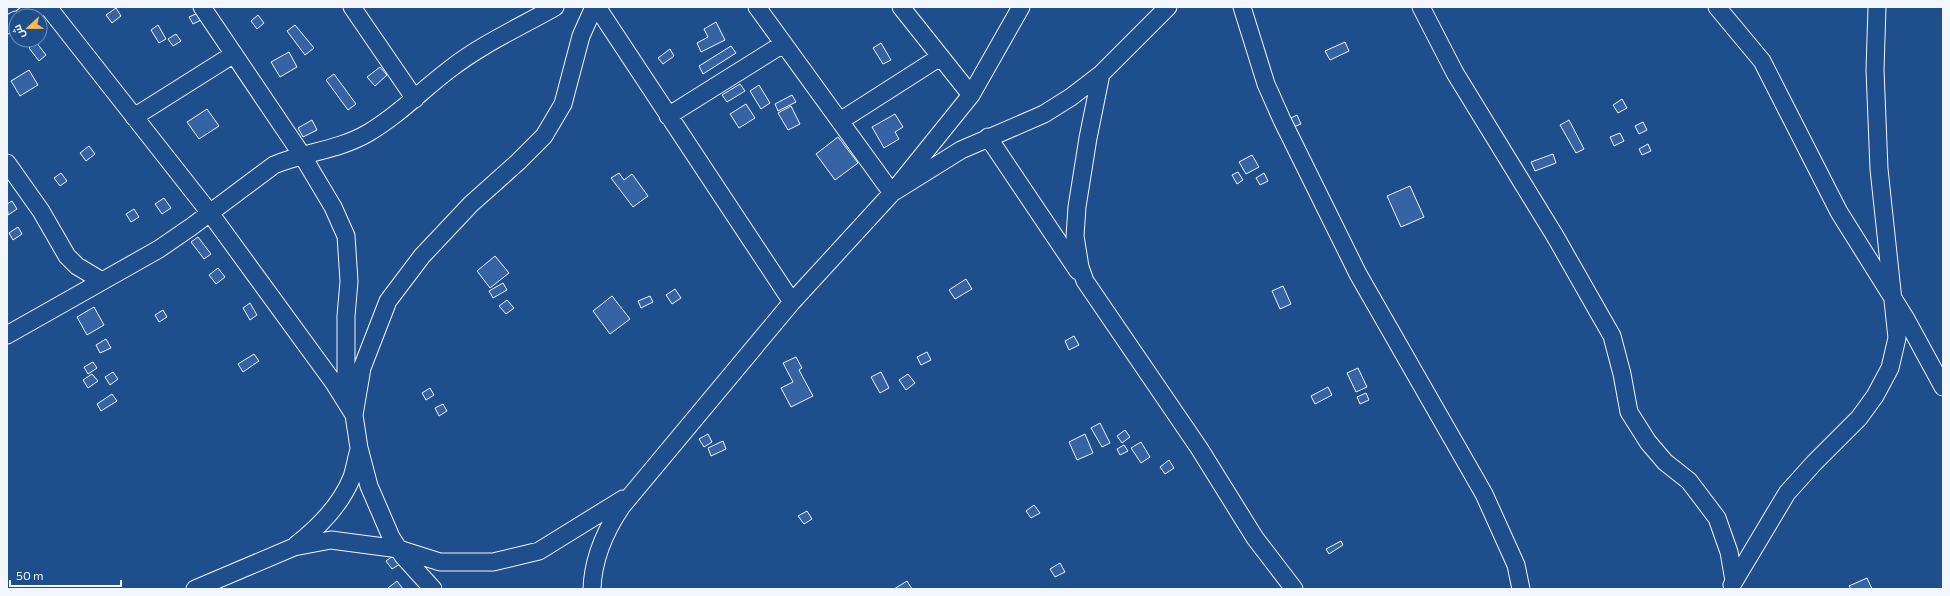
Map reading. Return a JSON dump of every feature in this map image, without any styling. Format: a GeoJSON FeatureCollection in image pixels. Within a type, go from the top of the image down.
{"type":"FeatureCollection","features":[{"type":"Feature","properties":{"kind":"street"},"geometry":{"type":"LineString","coordinates":[[48,7],[210,213],[344,397],[354,415],[369,486],[382,518],[399,549],[433,589]]}},
{"type":"Feature","properties":{"kind":"street"},"geometry":{"type":"LineString","coordinates":[[202,7],[302,155],[333,206],[346,236],[349,281],[346,316],[346,372],[344,397]]}},
{"type":"Feature","properties":{"kind":"street"},"geometry":{"type":"LineString","coordinates":[[352,7],[415,98]]}},
{"type":"Feature","properties":{"kind":"street"},"geometry":{"type":"LineString","coordinates":[[354,415],[362,368],[388,301],[422,256],[471,204],[518,162],[544,136],[563,104],[581,36],[596,7],[792,302]]}},
{"type":"Feature","properties":{"kind":"street"},"geometry":{"type":"LineString","coordinates":[[757,7],[892,193]]}},
{"type":"Feature","properties":{"kind":"street"},"geometry":{"type":"LineString","coordinates":[[901,7],[971,95]]}},
{"type":"Feature","properties":{"kind":"street"},"geometry":{"type":"LineString","coordinates":[[592,589],[598,552],[609,526],[632,493],[792,302],[892,193],[971,95],[1021,7]]}},
{"type":"Feature","properties":{"kind":"street"},"geometry":{"type":"LineString","coordinates":[[892,193],[960,150],[1044,114],[1071,97],[1101,74],[1168,7]]}},
{"type":"Feature","properties":{"kind":"street"},"geometry":{"type":"LineString","coordinates":[[1242,7],[1266,84],[1282,120],[1358,274],[1484,494],[1516,565],[1522,589]]}},
{"type":"Feature","properties":{"kind":"street"},"geometry":{"type":"LineString","coordinates":[[1421,7],[1455,73],[1559,242],[1612,336],[1622,374],[1629,412],[1648,442],[1665,462],[1689,481],[1717,518],[1729,552],[1732,585]]}},
{"type":"Feature","properties":{"kind":"street"},"geometry":{"type":"LineString","coordinates":[[1717,7],[1762,61],[1839,212],[1893,299],[1943,387]]}},
{"type":"Feature","properties":{"kind":"street"},"geometry":{"type":"LineString","coordinates":[[1732,585],[1787,493],[1814,463],[1860,418],[1875,396],[1890,368],[1897,338],[1878,169],[1874,70],[1877,7]]}},
{"type":"Feature","properties":{"kind":"street"},"geometry":{"type":"LineString","coordinates":[[8,333],[159,249],[274,165],[302,155],[322,152],[368,133],[390,119],[449,69],[469,55],[545,9]]}},
{"type":"Feature","properties":{"kind":"street"},"geometry":{"type":"LineString","coordinates":[[668,116],[783,44]]}},
{"type":"Feature","properties":{"kind":"street"},"geometry":{"type":"LineString","coordinates":[[134,117],[234,54]]}},
{"type":"Feature","properties":{"kind":"street"},"geometry":{"type":"LineString","coordinates":[[840,120],[940,57]]}},
{"type":"Feature","properties":{"kind":"street"},"geometry":{"type":"LineString","coordinates":[[1085,281],[1080,267],[1075,236],[1077,207],[1088,138],[1101,74]]}},
{"type":"Feature","properties":{"kind":"street"},"geometry":{"type":"LineString","coordinates":[[988,138],[1199,448],[1255,538],[1294,589]]}},
{"type":"Feature","properties":{"kind":"street"},"geometry":{"type":"LineString","coordinates":[[7,163],[41,211],[67,256],[77,266],[102,281]]}},
{"type":"Feature","properties":{"kind":"street"},"geometry":{"type":"LineString","coordinates":[[294,546],[321,524],[346,490],[360,448]]}},
{"type":"Feature","properties":{"kind":"street"},"geometry":{"type":"LineString","coordinates":[[196,589],[294,546],[331,540],[399,549],[440,562],[493,562],[539,551],[632,493]]}},
{"type":"Feature","properties":{"kind":"building"},"geometry":{"type":"Polygon","coordinates":[[[116,8],[121,16],[112,23],[106,15],[116,8]]]}},
{"type":"Feature","properties":{"kind":"building"},"geometry":{"type":"Polygon","coordinates":[[[198,13],[201,20],[193,24],[189,17],[198,13]]]}},
{"type":"Feature","properties":{"kind":"building"},"geometry":{"type":"Polygon","coordinates":[[[258,15],[264,23],[257,29],[251,21],[258,15]]]}},
{"type":"Feature","properties":{"kind":"building"},"geometry":{"type":"Polygon","coordinates":[[[716,22],[725,40],[701,52],[697,43],[708,37],[704,29],[716,22]]]}},
{"type":"Feature","properties":{"kind":"building"},"geometry":{"type":"Polygon","coordinates":[[[158,25],[166,39],[159,43],[151,30],[158,25]]]}},
{"type":"Feature","properties":{"kind":"building"},"geometry":{"type":"Polygon","coordinates":[[[295,25],[314,48],[305,55],[287,31],[295,25]]]}},
{"type":"Feature","properties":{"kind":"building"},"geometry":{"type":"Polygon","coordinates":[[[176,34],[181,41],[173,46],[168,39],[176,34]]]}},
{"type":"Feature","properties":{"kind":"building"},"geometry":{"type":"Polygon","coordinates":[[[1345,42],[1349,51],[1330,60],[1325,51],[1345,42]]]}},
{"type":"Feature","properties":{"kind":"building"},"geometry":{"type":"Polygon","coordinates":[[[881,43],[891,60],[883,64],[873,48],[881,43]]]}},
{"type":"Feature","properties":{"kind":"building"},"geometry":{"type":"Polygon","coordinates":[[[731,46],[736,53],[703,74],[699,66],[731,46]]]}},
{"type":"Feature","properties":{"kind":"building"},"geometry":{"type":"Polygon","coordinates":[[[29,48],[41,48],[46,55],[39,61],[29,48]]]}},
{"type":"Feature","properties":{"kind":"building"},"geometry":{"type":"Polygon","coordinates":[[[670,49],[674,56],[663,64],[658,58],[670,49]]]}},
{"type":"Feature","properties":{"kind":"building"},"geometry":{"type":"Polygon","coordinates":[[[289,52],[297,67],[280,77],[271,62],[289,52]]]}},
{"type":"Feature","properties":{"kind":"building"},"geometry":{"type":"Polygon","coordinates":[[[380,67],[387,75],[375,86],[367,77],[380,67]]]}},
{"type":"Feature","properties":{"kind":"building"},"geometry":{"type":"Polygon","coordinates":[[[29,70],[38,85],[20,96],[11,81],[29,70]]]}},
{"type":"Feature","properties":{"kind":"building"},"geometry":{"type":"Polygon","coordinates":[[[334,74],[356,104],[348,110],[326,80],[334,74]]]}},
{"type":"Feature","properties":{"kind":"building"},"geometry":{"type":"Polygon","coordinates":[[[740,84],[745,91],[727,102],[722,95],[740,84]]]}},
{"type":"Feature","properties":{"kind":"building"},"geometry":{"type":"Polygon","coordinates":[[[759,85],[770,103],[761,109],[750,91],[759,85]]]}},
{"type":"Feature","properties":{"kind":"building"},"geometry":{"type":"Polygon","coordinates":[[[792,95],[796,102],[778,111],[775,104],[792,95]]]}},
{"type":"Feature","properties":{"kind":"building"},"geometry":{"type":"Polygon","coordinates":[[[1622,99],[1627,108],[1618,113],[1613,105],[1622,99]]]}},
{"type":"Feature","properties":{"kind":"building"},"geometry":{"type":"Polygon","coordinates":[[[746,104],[755,118],[739,128],[730,114],[746,104]]]}},
{"type":"Feature","properties":{"kind":"building"},"geometry":{"type":"Polygon","coordinates":[[[791,106],[800,124],[788,130],[778,113],[791,106]]]}},
{"type":"Feature","properties":{"kind":"building"},"geometry":{"type":"Polygon","coordinates":[[[207,109],[219,126],[199,139],[187,122],[207,109]]]}},
{"type":"Feature","properties":{"kind":"building"},"geometry":{"type":"Polygon","coordinates":[[[895,114],[903,127],[895,132],[899,139],[884,148],[872,127],[895,114]]]}},
{"type":"Feature","properties":{"kind":"building"},"geometry":{"type":"Polygon","coordinates":[[[1297,115],[1301,124],[1291,128],[1287,120],[1297,115]]]}},
{"type":"Feature","properties":{"kind":"building"},"geometry":{"type":"Polygon","coordinates":[[[312,120],[317,130],[303,137],[298,128],[312,120]]]}},
{"type":"Feature","properties":{"kind":"building"},"geometry":{"type":"Polygon","coordinates":[[[1569,120],[1584,149],[1576,153],[1560,125],[1569,120]]]}},
{"type":"Feature","properties":{"kind":"building"},"geometry":{"type":"Polygon","coordinates":[[[1643,122],[1647,130],[1639,134],[1635,126],[1643,122]]]}},
{"type":"Feature","properties":{"kind":"building"},"geometry":{"type":"Polygon","coordinates":[[[1620,133],[1624,141],[1614,146],[1610,137],[1620,133]]]}},
{"type":"Feature","properties":{"kind":"building"},"geometry":{"type":"Polygon","coordinates":[[[838,137],[858,163],[835,180],[816,154],[838,137]]]}},
{"type":"Feature","properties":{"kind":"building"},"geometry":{"type":"Polygon","coordinates":[[[1648,144],[1651,151],[1642,155],[1639,149],[1648,144]]]}},
{"type":"Feature","properties":{"kind":"building"},"geometry":{"type":"Polygon","coordinates":[[[89,146],[95,154],[86,161],[80,153],[89,146]]]}},
{"type":"Feature","properties":{"kind":"building"},"geometry":{"type":"Polygon","coordinates":[[[1553,154],[1556,163],[1535,171],[1531,162],[1553,154]]]}},
{"type":"Feature","properties":{"kind":"building"},"geometry":{"type":"Polygon","coordinates":[[[1252,155],[1259,167],[1246,174],[1239,162],[1252,155]]]}},
{"type":"Feature","properties":{"kind":"building"},"geometry":{"type":"Polygon","coordinates":[[[1238,172],[1243,180],[1237,184],[1232,175],[1238,172]]]}},
{"type":"Feature","properties":{"kind":"building"},"geometry":{"type":"Polygon","coordinates":[[[61,173],[67,181],[60,186],[54,178],[61,173]]]}},
{"type":"Feature","properties":{"kind":"building"},"geometry":{"type":"Polygon","coordinates":[[[619,173],[624,180],[632,174],[648,196],[633,207],[611,178],[619,173]]]}},
{"type":"Feature","properties":{"kind":"building"},"geometry":{"type":"Polygon","coordinates":[[[1264,173],[1268,181],[1260,185],[1256,178],[1264,173]]]}},
{"type":"Feature","properties":{"kind":"building"},"geometry":{"type":"Polygon","coordinates":[[[1410,186],[1424,217],[1401,227],[1387,196],[1410,186]]]}},
{"type":"Feature","properties":{"kind":"building"},"geometry":{"type":"Polygon","coordinates":[[[164,198],[171,208],[162,214],[155,204],[164,198]]]}},
{"type":"Feature","properties":{"kind":"building"},"geometry":{"type":"Polygon","coordinates":[[[12,201],[17,209],[8,215],[7,204],[12,201]]]}},
{"type":"Feature","properties":{"kind":"building"},"geometry":{"type":"Polygon","coordinates":[[[134,209],[139,217],[131,222],[126,214],[134,209]]]}},
{"type":"Feature","properties":{"kind":"building"},"geometry":{"type":"Polygon","coordinates":[[[18,227],[22,234],[13,240],[9,233],[18,227]]]}},
{"type":"Feature","properties":{"kind":"building"},"geometry":{"type":"Polygon","coordinates":[[[198,237],[211,254],[204,259],[191,242],[198,237]]]}},
{"type":"Feature","properties":{"kind":"building"},"geometry":{"type":"Polygon","coordinates":[[[495,256],[509,273],[490,288],[477,271],[495,256]]]}},
{"type":"Feature","properties":{"kind":"building"},"geometry":{"type":"Polygon","coordinates":[[[218,268],[225,277],[216,284],[209,275],[218,268]]]}},
{"type":"Feature","properties":{"kind":"building"},"geometry":{"type":"Polygon","coordinates":[[[966,279],[972,289],[955,299],[949,290],[966,279]]]}},
{"type":"Feature","properties":{"kind":"building"},"geometry":{"type":"Polygon","coordinates":[[[503,283],[507,290],[493,298],[489,291],[503,283]]]}},
{"type":"Feature","properties":{"kind":"building"},"geometry":{"type":"Polygon","coordinates":[[[1283,286],[1291,304],[1280,309],[1272,291],[1283,286]]]}},
{"type":"Feature","properties":{"kind":"building"},"geometry":{"type":"Polygon","coordinates":[[[675,289],[681,298],[672,304],[666,295],[675,289]]]}},
{"type":"Feature","properties":{"kind":"building"},"geometry":{"type":"Polygon","coordinates":[[[612,296],[630,319],[610,334],[593,311],[612,296]]]}},
{"type":"Feature","properties":{"kind":"building"},"geometry":{"type":"Polygon","coordinates":[[[650,296],[653,302],[641,308],[638,301],[650,296]]]}},
{"type":"Feature","properties":{"kind":"building"},"geometry":{"type":"Polygon","coordinates":[[[507,300],[514,308],[506,314],[499,306],[507,300]]]}},
{"type":"Feature","properties":{"kind":"building"},"geometry":{"type":"Polygon","coordinates":[[[250,303],[257,315],[250,320],[243,308],[250,303]]]}},
{"type":"Feature","properties":{"kind":"building"},"geometry":{"type":"Polygon","coordinates":[[[94,307],[104,325],[87,335],[77,317],[94,307]]]}},
{"type":"Feature","properties":{"kind":"building"},"geometry":{"type":"Polygon","coordinates":[[[163,310],[167,317],[159,322],[155,315],[163,310]]]}},
{"type":"Feature","properties":{"kind":"building"},"geometry":{"type":"Polygon","coordinates":[[[1074,336],[1079,345],[1069,350],[1065,341],[1074,336]]]}},
{"type":"Feature","properties":{"kind":"building"},"geometry":{"type":"Polygon","coordinates":[[[106,339],[111,348],[100,353],[96,345],[106,339]]]}},
{"type":"Feature","properties":{"kind":"building"},"geometry":{"type":"Polygon","coordinates":[[[927,352],[931,360],[921,365],[917,357],[927,352]]]}},
{"type":"Feature","properties":{"kind":"building"},"geometry":{"type":"Polygon","coordinates":[[[254,354],[259,361],[243,372],[238,364],[254,354]]]}},
{"type":"Feature","properties":{"kind":"building"},"geometry":{"type":"Polygon","coordinates":[[[796,357],[802,368],[799,370],[813,396],[791,407],[781,388],[793,382],[783,363],[796,357]]]}},
{"type":"Feature","properties":{"kind":"building"},"geometry":{"type":"Polygon","coordinates":[[[93,362],[97,368],[88,374],[84,367],[93,362]]]}},
{"type":"Feature","properties":{"kind":"building"},"geometry":{"type":"Polygon","coordinates":[[[1358,368],[1367,387],[1356,392],[1347,373],[1358,368]]]}},
{"type":"Feature","properties":{"kind":"building"},"geometry":{"type":"Polygon","coordinates":[[[113,372],[118,379],[110,385],[105,377],[113,372]]]}},
{"type":"Feature","properties":{"kind":"building"},"geometry":{"type":"Polygon","coordinates":[[[881,372],[889,388],[880,393],[871,377],[881,372]]]}},
{"type":"Feature","properties":{"kind":"building"},"geometry":{"type":"Polygon","coordinates":[[[92,374],[98,381],[88,388],[83,380],[92,374]]]}},
{"type":"Feature","properties":{"kind":"building"},"geometry":{"type":"Polygon","coordinates":[[[908,374],[915,383],[906,390],[899,380],[908,374]]]}},
{"type":"Feature","properties":{"kind":"building"},"geometry":{"type":"Polygon","coordinates":[[[1328,387],[1332,395],[1315,404],[1311,396],[1328,387]]]}},
{"type":"Feature","properties":{"kind":"building"},"geometry":{"type":"Polygon","coordinates":[[[430,388],[434,395],[426,400],[422,393],[430,388]]]}},
{"type":"Feature","properties":{"kind":"building"},"geometry":{"type":"Polygon","coordinates":[[[1366,393],[1369,400],[1360,404],[1357,397],[1366,393]]]}},
{"type":"Feature","properties":{"kind":"building"},"geometry":{"type":"Polygon","coordinates":[[[112,394],[117,401],[101,411],[97,404],[112,394]]]}},
{"type":"Feature","properties":{"kind":"building"},"geometry":{"type":"Polygon","coordinates":[[[443,404],[447,411],[439,416],[435,408],[443,404]]]}},
{"type":"Feature","properties":{"kind":"building"},"geometry":{"type":"Polygon","coordinates":[[[1100,423],[1110,443],[1102,447],[1091,428],[1100,423]]]}},
{"type":"Feature","properties":{"kind":"building"},"geometry":{"type":"Polygon","coordinates":[[[1125,430],[1130,437],[1122,443],[1117,436],[1125,430]]]}},
{"type":"Feature","properties":{"kind":"building"},"geometry":{"type":"Polygon","coordinates":[[[708,434],[712,442],[704,447],[699,439],[708,434]]]}},
{"type":"Feature","properties":{"kind":"building"},"geometry":{"type":"Polygon","coordinates":[[[1085,434],[1093,453],[1077,460],[1069,442],[1085,434]]]}},
{"type":"Feature","properties":{"kind":"building"},"geometry":{"type":"Polygon","coordinates":[[[723,441],[726,449],[711,456],[708,448],[723,441]]]}},
{"type":"Feature","properties":{"kind":"building"},"geometry":{"type":"Polygon","coordinates":[[[1141,442],[1150,457],[1141,463],[1131,448],[1141,442]]]}},
{"type":"Feature","properties":{"kind":"building"},"geometry":{"type":"Polygon","coordinates":[[[1124,445],[1128,451],[1120,455],[1117,449],[1124,445]]]}},
{"type":"Feature","properties":{"kind":"building"},"geometry":{"type":"Polygon","coordinates":[[[1169,460],[1174,468],[1165,474],[1160,467],[1169,460]]]}},
{"type":"Feature","properties":{"kind":"building"},"geometry":{"type":"Polygon","coordinates":[[[1034,505],[1040,513],[1031,518],[1026,511],[1034,505]]]}},
{"type":"Feature","properties":{"kind":"building"},"geometry":{"type":"Polygon","coordinates":[[[807,511],[812,519],[804,524],[798,516],[807,511]]]}},
{"type":"Feature","properties":{"kind":"building"},"geometry":{"type":"Polygon","coordinates":[[[1341,541],[1343,545],[1329,554],[1326,549],[1341,541]]]}},
{"type":"Feature","properties":{"kind":"building"},"geometry":{"type":"Polygon","coordinates":[[[394,555],[400,564],[392,569],[386,561],[394,555]]]}},
{"type":"Feature","properties":{"kind":"building"},"geometry":{"type":"Polygon","coordinates":[[[1060,563],[1065,572],[1055,577],[1050,569],[1060,563]]]}},
{"type":"Feature","properties":{"kind":"building"},"geometry":{"type":"Polygon","coordinates":[[[1867,578],[1872,589],[1851,589],[1849,586],[1867,578]]]}},
{"type":"Feature","properties":{"kind":"building"},"geometry":{"type":"Polygon","coordinates":[[[397,581],[403,589],[388,588],[397,581]]]}},
{"type":"Feature","properties":{"kind":"building"},"geometry":{"type":"Polygon","coordinates":[[[907,581],[912,589],[894,589],[907,581]]]}}]}
